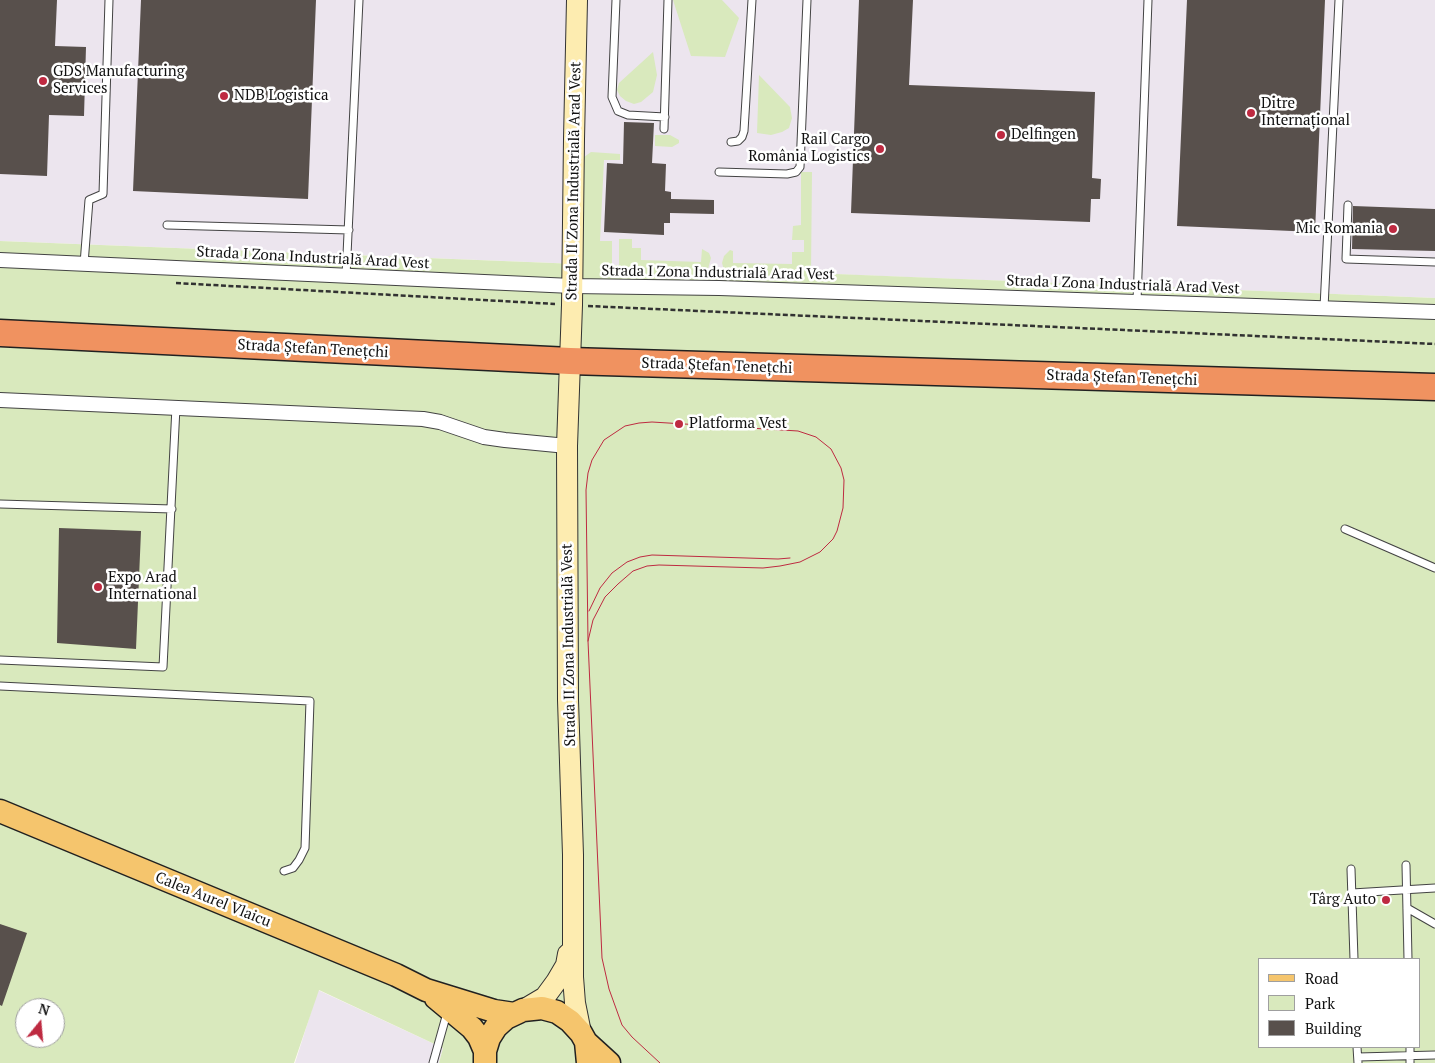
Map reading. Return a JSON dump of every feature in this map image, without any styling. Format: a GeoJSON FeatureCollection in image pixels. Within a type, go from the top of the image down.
{"type":"FeatureCollection","features":[{"type":"Feature","properties":{"kind":"highway","name":"Strada Ștefan Tenețchi"},"geometry":{"type":"LineString","coordinates":[[0,334],[570,361],[1435,387]]}},
{"type":"Feature","properties":{"kind":"main road","name":"Calea Aurel Vlaicu"},"geometry":{"type":"LineString","coordinates":[[0,811],[396,975],[426,990],[494,1011],[518,1012],[542,1008],[557,1012],[570,1021],[585,1046],[609,1063]]}},
{"type":"Feature","properties":{"kind":"main road","name":"Calea Aurel Vlaicu"},"geometry":{"type":"LineString","coordinates":[[426,990],[472,1028],[479,1037],[485,1057]]}},
{"type":"Feature","properties":{"kind":"main road","name":"Calea Aurel Vlaicu"},"geometry":{"type":"LineString","coordinates":[[485,1057],[489,1038],[496,1027],[518,1012]]}},
{"type":"Feature","properties":{"kind":"street","name":"Strada II Zona Industrială Arad Vest"},"geometry":{"type":"LineString","coordinates":[[570,361],[578,0]]}},
{"type":"Feature","properties":{"kind":"street","name":"Strada I Zona Industrială Arad Vest"},"geometry":{"type":"LineString","coordinates":[[0,260],[346,276],[572,296],[729,288],[1435,312]]}},
{"type":"Feature","properties":{"kind":"street","name":"Strada II Zona Industrială Vest"},"geometry":{"type":"LineString","coordinates":[[570,361],[568,700],[574,994],[585,1046]]}},
{"type":"Feature","properties":{"kind":"street"},"geometry":{"type":"LineString","coordinates":[[0,400],[423,419],[440,422],[484,437],[568,446]]}},
{"type":"Feature","properties":{"kind":"street","name":"Strada II Zona Industrială Vest"},"geometry":{"type":"LineString","coordinates":[[518,1012],[546,996],[556,982],[566,965],[574,930]]}},
{"type":"Feature","properties":{"kind":"lane"},"geometry":{"type":"LineString","coordinates":[[84,264],[89,200],[103,194],[109,0]]}},
{"type":"Feature","properties":{"kind":"lane"},"geometry":{"type":"LineString","coordinates":[[346,276],[359,0]]}},
{"type":"Feature","properties":{"kind":"lane"},"geometry":{"type":"LineString","coordinates":[[616,0],[612,97],[618,111],[628,115],[665,117]]}},
{"type":"Feature","properties":{"kind":"lane"},"geometry":{"type":"LineString","coordinates":[[664,129],[668,0]]}},
{"type":"Feature","properties":{"kind":"lane"},"geometry":{"type":"LineString","coordinates":[[731,142],[738,141],[744,131],[752,0]]}},
{"type":"Feature","properties":{"kind":"lane"},"geometry":{"type":"LineString","coordinates":[[719,172],[787,174],[796,172],[800,167],[807,0]]}},
{"type":"Feature","properties":{"kind":"lane"},"geometry":{"type":"LineString","coordinates":[[1137,302],[1148,0]]}},
{"type":"Feature","properties":{"kind":"lane"},"geometry":{"type":"LineString","coordinates":[[1324,308],[1339,0]]}},
{"type":"Feature","properties":{"kind":"lane"},"geometry":{"type":"LineString","coordinates":[[1348,205],[1346,259],[1435,262]]}},
{"type":"Feature","properties":{"kind":"lane"},"geometry":{"type":"LineString","coordinates":[[167,225],[349,230]]}},
{"type":"Feature","properties":{"kind":"lane"},"geometry":{"type":"LineString","coordinates":[[0,660],[163,667],[176,407]]}},
{"type":"Feature","properties":{"kind":"lane"},"geometry":{"type":"LineString","coordinates":[[0,504],[172,509]]}},
{"type":"Feature","properties":{"kind":"lane"},"geometry":{"type":"LineString","coordinates":[[1345,529],[1435,568]]}},
{"type":"Feature","properties":{"kind":"lane"},"geometry":{"type":"LineString","coordinates":[[0,686],[310,701],[305,848],[300,860],[293,868],[284,870]]}},
{"type":"Feature","properties":{"kind":"lane"},"geometry":{"type":"LineString","coordinates":[[1406,865],[1408,958]]}},
{"type":"Feature","properties":{"kind":"lane"},"geometry":{"type":"LineString","coordinates":[[1351,869],[1354,958]]}},
{"type":"Feature","properties":{"kind":"lane"},"geometry":{"type":"LineString","coordinates":[[1352,893],[1435,888]]}},
{"type":"Feature","properties":{"kind":"lane"},"geometry":{"type":"LineString","coordinates":[[1407,908],[1435,924]]}},
{"type":"Feature","properties":{"kind":"lane"},"geometry":{"type":"LineString","coordinates":[[433,1063],[448,1008]]}},
{"type":"Feature","properties":{"kind":"lane"},"geometry":{"type":"LineString","coordinates":[[1358,1060],[1410,1059],[1435,1055]]}},
{"type":"Feature","properties":{"kind":"path"},"geometry":{"type":"LineString","coordinates":[[168,283],[572,296],[1435,344]]}},
{"type":"Feature","properties":{"kind":"shaded area"},"geometry":{"type":"Polygon","coordinates":[[[0,0],[1435,0],[1435,298],[0,241],[0,0]]]}},
{"type":"Feature","properties":{"kind":"shaded area"},"geometry":{"type":"Polygon","coordinates":[[[318,990],[443,1048],[439,1063],[295,1063],[318,990]]]}},
{"type":"Feature","properties":{"kind":"green space"},"geometry":{"type":"Polygon","coordinates":[[[673,0],[722,0],[739,18],[725,57],[691,56],[673,0]]]}},
{"type":"Feature","properties":{"kind":"green space"},"geometry":{"type":"Polygon","coordinates":[[[653,52],[657,75],[653,92],[641,102],[634,104],[626,101],[617,90],[619,83],[653,52]]]}},
{"type":"Feature","properties":{"kind":"green space"},"geometry":{"type":"Polygon","coordinates":[[[759,75],[790,107],[792,118],[789,128],[782,132],[771,135],[757,133],[759,75]]]}},
{"type":"Feature","properties":{"kind":"green space"},"geometry":{"type":"Polygon","coordinates":[[[655,135],[670,135],[679,140],[679,143],[672,147],[655,146],[655,135]]]}},
{"type":"Feature","properties":{"kind":"green space"},"geometry":{"type":"Polygon","coordinates":[[[591,152],[620,154],[620,160],[604,160],[600,241],[612,241],[612,265],[619,265],[619,239],[632,239],[632,248],[641,248],[641,260],[701,262],[702,249],[709,253],[711,258],[708,269],[724,270],[722,263],[724,256],[730,250],[733,251],[733,263],[792,264],[792,252],[804,252],[804,240],[792,240],[793,226],[801,225],[801,172],[812,172],[811,273],[1435,298],[1435,1063],[439,1063],[443,1048],[319,990],[294,1063],[0,1063],[0,241],[578,264],[580,160],[591,152]]]}},
{"type":"Feature","properties":{"kind":"building","name":"GDS Manufacturing Services"},"geometry":{"type":"Polygon","coordinates":[[[0,0],[57,0],[55,46],[86,47],[84,116],[49,115],[47,176],[0,174],[0,0]]]}},
{"type":"Feature","properties":{"kind":"building","name":"NDB Logistica"},"geometry":{"type":"Polygon","coordinates":[[[141,0],[316,0],[308,199],[133,191],[141,0]]]}},
{"type":"Feature","properties":{"kind":"building","name":"Delfingen"},"geometry":{"type":"Polygon","coordinates":[[[859,0],[913,0],[909,85],[1095,92],[1092,178],[1101,179],[1100,199],[1091,199],[1090,222],[851,213],[859,0]]]}},
{"type":"Feature","properties":{"kind":"building","name":"Ditre Internațional"},"geometry":{"type":"Polygon","coordinates":[[[1187,0],[1325,0],[1315,232],[1177,226],[1187,0]]]}},
{"type":"Feature","properties":{"kind":"building"},"geometry":{"type":"Polygon","coordinates":[[[624,122],[654,123],[652,163],[666,164],[665,191],[671,192],[671,199],[714,200],[714,214],[670,213],[670,223],[664,223],[664,235],[604,232],[607,163],[623,164],[624,122]]]}},
{"type":"Feature","properties":{"kind":"building","name":"Mic Romania"},"geometry":{"type":"Polygon","coordinates":[[[1353,206],[1435,209],[1435,251],[1352,249],[1353,206]]]}},
{"type":"Feature","properties":{"kind":"building","name":"Expo Arad International"},"geometry":{"type":"Polygon","coordinates":[[[59,528],[141,531],[136,649],[57,643],[59,528]]]}},
{"type":"Feature","properties":{"kind":"building"},"geometry":{"type":"Polygon","coordinates":[[[0,924],[27,933],[2,1006],[0,1005],[0,924]]]}},
{"type":"Feature","properties":{"kind":"tram line"},"geometry":{"type":"LineString","coordinates":[[588,641],[593,620],[605,597],[633,571],[647,566],[659,565],[763,568],[800,562],[820,552],[833,539],[843,508],[844,480],[841,468],[831,449],[816,437],[798,431],[652,422],[639,423],[625,426],[604,440],[592,460],[588,473],[586,490],[588,641],[602,958],[609,989],[622,1025],[660,1063]]}},
{"type":"Feature","properties":{"kind":"tram line"},"geometry":{"type":"LineString","coordinates":[[589,611],[600,588],[612,573],[627,562],[640,557],[652,555],[790,558]]}},
{"type":"Feature","properties":{"kind":"place","name":"GDS Manufacturing Services"},"geometry":{"type":"Point","coordinates":[43,81]}},
{"type":"Feature","properties":{"kind":"place","name":"NDB Logistica"},"geometry":{"type":"Point","coordinates":[224,96]}},
{"type":"Feature","properties":{"kind":"place","name":"Ditre Internațional"},"geometry":{"type":"Point","coordinates":[1251,113]}},
{"type":"Feature","properties":{"kind":"place","name":"Delfingen"},"geometry":{"type":"Point","coordinates":[1001,135]}},
{"type":"Feature","properties":{"kind":"place","name":"Rail Cargo România Logistics"},"geometry":{"type":"Point","coordinates":[880,149]}},
{"type":"Feature","properties":{"kind":"place","name":"Mic Romania"},"geometry":{"type":"Point","coordinates":[1393,229]}},
{"type":"Feature","properties":{"kind":"place","name":"Platforma Vest"},"geometry":{"type":"Point","coordinates":[679,424]}},
{"type":"Feature","properties":{"kind":"place","name":"Expo Arad International"},"geometry":{"type":"Point","coordinates":[98,587]}},
{"type":"Feature","properties":{"kind":"place","name":"Târg Auto"},"geometry":{"type":"Point","coordinates":[1386,900]}}]}
